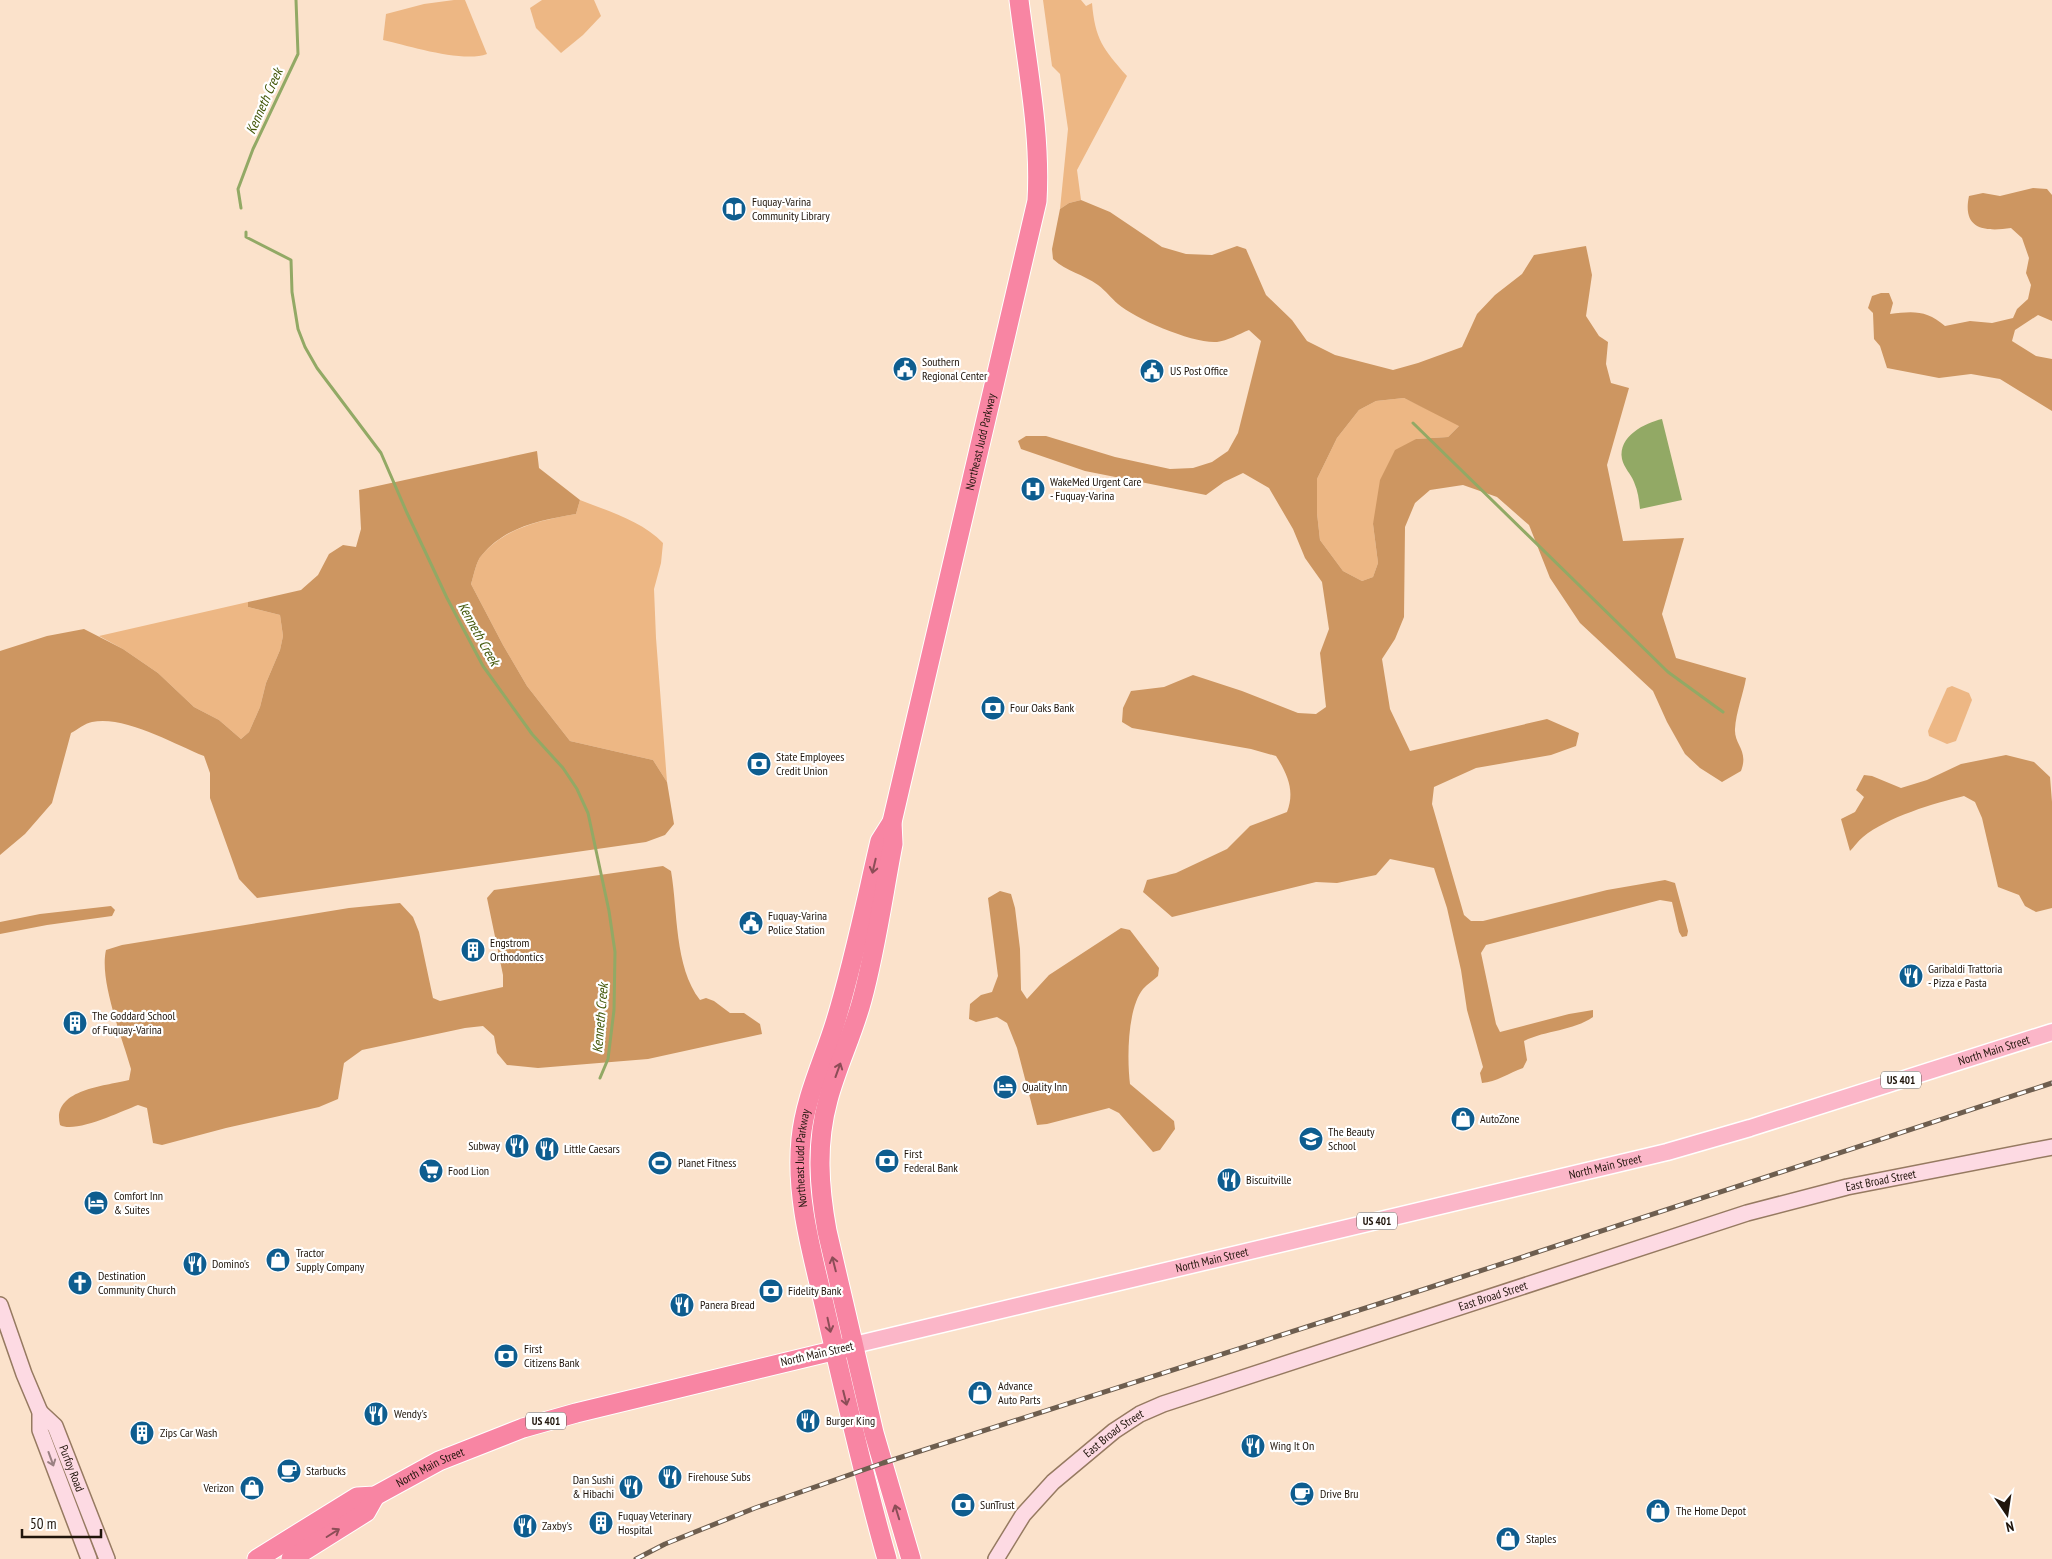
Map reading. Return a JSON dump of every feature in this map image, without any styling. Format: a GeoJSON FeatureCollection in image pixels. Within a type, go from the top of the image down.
{"type":"FeatureCollection","features":[{"type":"Feature","properties":{"kind":"highway","name":"Northeast Judd Parkway"},"geometry":{"type":"LineString","coordinates":[[911,1559],[874,1433],[827,1231],[821,1199],[819,1156],[823,1119],[828,1099],[862,999],[893,844],[892,822],[1037,201],[1039,172],[1035,123],[1019,0]]}},
{"type":"Feature","properties":{"kind":"highway","name":"Northeast Judd Parkway"},"geometry":{"type":"LineString","coordinates":[[887,1559],[862,1471],[834,1350],[809,1238],[799,1175],[800,1139],[804,1116],[816,1074],[843,996],[880,841],[892,822]]}},
{"type":"Feature","properties":{"kind":"highway"},"geometry":{"type":"LineString","coordinates":[[816,1074],[818,1096],[815,1108],[817,1115],[823,1119]]}},
{"type":"Feature","properties":{"kind":"highway","name":"North Main Street"},"geometry":{"type":"LineString","coordinates":[[256,1559],[358,1497],[376,1496],[439,1461],[523,1428],[602,1406],[854,1345]]}},
{"type":"Feature","properties":{"kind":"highway","name":"North Main Street"},"geometry":{"type":"LineString","coordinates":[[291,1559],[366,1512],[376,1496]]}},
{"type":"Feature","properties":{"kind":"main road","name":"North Main Street"},"geometry":{"type":"LineString","coordinates":[[854,1345],[1668,1152],[1750,1128],[2052,1032]]}},
{"type":"Feature","properties":{"kind":"main road","name":"East Broad Street"},"geometry":{"type":"LineString","coordinates":[[996,1559],[1023,1515],[1053,1482],[1114,1431],[1140,1414],[1163,1404],[1747,1212],[1847,1187],[2052,1147]]}},
{"type":"Feature","properties":{"kind":"main road","name":"Purfoy Road"},"geometry":{"type":"LineString","coordinates":[[0,1305],[24,1374],[40,1412],[40,1430],[89,1559]]}},
{"type":"Feature","properties":{"kind":"main road","name":"Purfoy Road"},"geometry":{"type":"LineString","coordinates":[[40,1412],[55,1426],[107,1559]]}},
{"type":"Feature","properties":{"kind":"shaded area"},"geometry":{"type":"Polygon","coordinates":[[[465,0],[487,54],[477,56],[450,55],[383,40],[386,14],[424,4],[465,0]]]}},
{"type":"Feature","properties":{"kind":"shaded area"},"geometry":{"type":"Polygon","coordinates":[[[542,0],[594,0],[601,16],[583,35],[561,53],[536,28],[530,8],[542,0]]]}},
{"type":"Feature","properties":{"kind":"shaded area"},"geometry":{"type":"Polygon","coordinates":[[[1043,0],[1081,0],[1086,6],[1092,3],[1098,35],[1106,51],[1127,76],[1077,170],[1081,200],[1069,203],[1060,209],[1068,129],[1060,74],[1052,66],[1043,0]]]}},
{"type":"Feature","properties":{"kind":"shaded area"},"geometry":{"type":"Polygon","coordinates":[[[2033,188],[2047,189],[2052,195],[2052,321],[2038,315],[2015,330],[2012,341],[2036,356],[2052,359],[2052,411],[2000,379],[1971,374],[1939,378],[1887,368],[1880,346],[1874,339],[1873,313],[1868,308],[1872,296],[1889,293],[1893,303],[1890,314],[1906,312],[1926,314],[1945,326],[1970,321],[1992,323],[2013,318],[2017,309],[2028,299],[2031,285],[2026,273],[2029,258],[2022,238],[2011,228],[1992,229],[1977,226],[1972,222],[1969,215],[1969,196],[1983,193],[2000,196],[2033,188]]]}},
{"type":"Feature","properties":{"kind":"shaded area"},"geometry":{"type":"Polygon","coordinates":[[[1081,200],[1110,212],[1162,247],[1186,254],[1212,255],[1237,246],[1246,249],[1266,295],[1292,320],[1307,341],[1335,355],[1393,370],[1462,347],[1477,314],[1495,295],[1522,274],[1534,255],[1586,246],[1592,275],[1586,316],[1599,336],[1608,342],[1606,364],[1611,383],[1629,388],[1607,465],[1623,541],[1684,538],[1662,614],[1676,658],[1746,678],[1735,729],[1743,764],[1741,771],[1722,782],[1700,768],[1685,754],[1667,722],[1653,691],[1580,623],[1550,578],[1529,525],[1497,497],[1463,485],[1430,490],[1415,503],[1405,527],[1404,617],[1395,639],[1382,659],[1390,709],[1410,751],[1547,719],[1579,733],[1576,746],[1551,755],[1476,768],[1434,787],[1432,804],[1464,915],[1471,921],[1483,921],[1607,890],[1665,880],[1675,883],[1688,931],[1687,936],[1682,937],[1679,932],[1672,902],[1660,900],[1486,945],[1481,953],[1496,1024],[1500,1032],[1569,1014],[1593,1010],[1593,1017],[1585,1022],[1524,1041],[1527,1060],[1523,1068],[1482,1083],[1480,1073],[1483,1067],[1467,1010],[1461,970],[1447,908],[1434,868],[1390,859],[1376,875],[1337,883],[1316,882],[1172,917],[1143,892],[1147,880],[1176,873],[1227,849],[1250,826],[1287,812],[1290,790],[1287,777],[1276,756],[1251,749],[1132,728],[1122,722],[1123,708],[1131,691],[1164,687],[1193,675],[1242,691],[1298,713],[1316,714],[1326,707],[1320,653],[1329,629],[1322,582],[1305,558],[1293,529],[1269,488],[1243,473],[1224,482],[1206,495],[1085,471],[1021,449],[1018,441],[1026,436],[1046,436],[1115,457],[1170,469],[1193,468],[1212,462],[1228,451],[1238,433],[1261,341],[1249,330],[1217,342],[1207,342],[1180,335],[1137,317],[1118,304],[1098,285],[1058,263],[1053,259],[1052,249],[1060,209],[1069,203],[1081,200]],[[1404,398],[1376,401],[1359,410],[1337,438],[1317,479],[1317,513],[1320,540],[1343,571],[1362,581],[1373,577],[1378,563],[1373,524],[1380,480],[1395,450],[1416,439],[1448,437],[1459,426],[1404,398]]]}},
{"type":"Feature","properties":{"kind":"shaded area"},"geometry":{"type":"Polygon","coordinates":[[[1404,398],[1460,425],[1448,437],[1416,439],[1373,524],[1378,563],[1373,577],[1362,581],[1343,571],[1320,540],[1317,513],[1317,479],[1337,438],[1359,410],[1376,401],[1404,398]]]}},
{"type":"Feature","properties":{"kind":"shaded area"},"geometry":{"type":"Polygon","coordinates":[[[1662,419],[1682,500],[1640,509],[1633,479],[1622,459],[1622,451],[1628,437],[1634,432],[1641,427],[1662,419]]]}},
{"type":"Feature","properties":{"kind":"shaded area"},"geometry":{"type":"Polygon","coordinates":[[[537,451],[539,468],[580,500],[576,514],[525,526],[502,537],[480,558],[471,584],[527,686],[570,741],[653,760],[667,782],[674,824],[665,835],[646,842],[257,898],[239,879],[210,798],[210,773],[204,756],[149,732],[105,721],[89,723],[71,733],[52,803],[25,834],[0,855],[0,651],[47,636],[84,629],[123,649],[158,673],[194,707],[219,720],[241,739],[249,732],[260,707],[266,683],[280,650],[283,636],[280,615],[248,607],[248,602],[301,590],[318,575],[329,554],[343,545],[356,547],[361,529],[359,490],[537,451]]]}},
{"type":"Feature","properties":{"kind":"shaded area"},"geometry":{"type":"Polygon","coordinates":[[[580,500],[635,523],[655,535],[663,543],[661,563],[654,589],[667,782],[653,760],[570,741],[527,686],[471,584],[478,561],[492,545],[513,531],[525,526],[576,514],[580,500]]]}},
{"type":"Feature","properties":{"kind":"shaded area"},"geometry":{"type":"Polygon","coordinates":[[[248,602],[248,607],[280,615],[283,636],[280,650],[266,683],[260,707],[249,732],[241,739],[219,720],[194,707],[158,673],[123,649],[99,636],[248,602]]]}},
{"type":"Feature","properties":{"kind":"shaded area"},"geometry":{"type":"Polygon","coordinates":[[[1952,686],[1969,693],[1972,700],[1956,741],[1947,744],[1929,736],[1928,731],[1947,688],[1952,686]]]}},
{"type":"Feature","properties":{"kind":"shaded area"},"geometry":{"type":"Polygon","coordinates":[[[2006,755],[2034,762],[2050,777],[2052,802],[2052,908],[2036,912],[2025,906],[2019,895],[1998,887],[1982,818],[1975,802],[1964,796],[1926,807],[1885,823],[1863,837],[1850,851],[1841,819],[1855,812],[1864,797],[1856,790],[1864,775],[1872,776],[1901,788],[1927,780],[1961,764],[2006,755]]]}},
{"type":"Feature","properties":{"kind":"shaded area"},"geometry":{"type":"Polygon","coordinates":[[[663,866],[671,871],[678,938],[685,971],[700,1000],[706,998],[714,1001],[730,1013],[744,1013],[760,1024],[762,1034],[648,1059],[538,1068],[507,1065],[497,1053],[494,1036],[483,1026],[465,1028],[362,1050],[344,1063],[338,1099],[319,1107],[162,1145],[153,1143],[147,1108],[138,1105],[76,1127],[60,1125],[59,1113],[64,1104],[72,1097],[82,1091],[95,1087],[129,1080],[131,1069],[108,993],[105,963],[106,950],[122,945],[349,908],[400,903],[413,917],[419,932],[433,998],[440,1001],[503,987],[503,975],[487,898],[494,890],[663,866]]]}},
{"type":"Feature","properties":{"kind":"shaded area"},"geometry":{"type":"Polygon","coordinates":[[[1000,891],[1011,894],[1015,908],[1020,949],[1021,990],[1027,999],[1049,975],[1121,928],[1130,930],[1159,968],[1158,976],[1143,989],[1134,1009],[1129,1035],[1129,1062],[1130,1084],[1174,1121],[1175,1129],[1160,1150],[1153,1152],[1119,1113],[1109,1108],[1037,1125],[1017,1048],[1007,1023],[997,1017],[976,1022],[969,1019],[970,1004],[981,995],[992,992],[998,976],[988,898],[1000,891]]]}},
{"type":"Feature","properties":{"kind":"shaded area"},"geometry":{"type":"Polygon","coordinates":[[[111,906],[115,910],[112,916],[0,934],[0,922],[40,914],[111,906]]]}},
{"type":"Feature","properties":{"kind":"waterway","name":"Kenneth Creek"},"geometry":{"type":"LineString","coordinates":[[241,208],[238,189],[253,149],[298,54],[296,0]]}},
{"type":"Feature","properties":{"kind":"waterway","name":"Kenneth Creek"},"geometry":{"type":"LineString","coordinates":[[246,232],[246,237],[291,260],[292,292],[298,329],[305,347],[317,368],[381,453],[447,598],[483,666],[532,734],[563,768],[577,789],[588,813],[609,911],[615,952],[614,1010],[608,1059],[600,1078]]}},
{"type":"Feature","properties":{"kind":"waterway"},"geometry":{"type":"LineString","coordinates":[[1413,423],[1668,672],[1723,712]]}},
{"type":"Feature","properties":{"kind":"railway"},"geometry":{"type":"LineString","coordinates":[[636,1559],[665,1544],[755,1508],[883,1463],[1428,1288],[2052,1083]]}},
{"type":"Feature","properties":{"kind":"place","name":"Fuquay-Varina Community Library"},"geometry":{"type":"Point","coordinates":[734,209]}},
{"type":"Feature","properties":{"kind":"place","name":"Southern Regional Center"},"geometry":{"type":"Point","coordinates":[905,369]}},
{"type":"Feature","properties":{"kind":"place","name":"US Post Office"},"geometry":{"type":"Point","coordinates":[1152,371]}},
{"type":"Feature","properties":{"kind":"place","name":"WakeMed Urgent Care - Fuquay-Varina"},"geometry":{"type":"Point","coordinates":[1033,489]}},
{"type":"Feature","properties":{"kind":"place","name":"Four Oaks Bank"},"geometry":{"type":"Point","coordinates":[993,708]}},
{"type":"Feature","properties":{"kind":"place","name":"State Employees Credit Union"},"geometry":{"type":"Point","coordinates":[759,764]}},
{"type":"Feature","properties":{"kind":"place","name":"Fuquay-Varina Police Station"},"geometry":{"type":"Point","coordinates":[751,923]}},
{"type":"Feature","properties":{"kind":"place","name":"Engstrom Orthodontics"},"geometry":{"type":"Point","coordinates":[473,950]}},
{"type":"Feature","properties":{"kind":"place","name":"Garibaldi Trattoria - Pizza e Pasta"},"geometry":{"type":"Point","coordinates":[1911,976]}},
{"type":"Feature","properties":{"kind":"place","name":"The Goddard School of Fuquay-Varina"},"geometry":{"type":"Point","coordinates":[75,1023]}},
{"type":"Feature","properties":{"kind":"place","name":"Quality Inn"},"geometry":{"type":"Point","coordinates":[1005,1087]}},
{"type":"Feature","properties":{"kind":"place","name":"AutoZone"},"geometry":{"type":"Point","coordinates":[1463,1119]}},
{"type":"Feature","properties":{"kind":"place","name":"The Beauty School"},"geometry":{"type":"Point","coordinates":[1311,1139]}},
{"type":"Feature","properties":{"kind":"place","name":"Subway"},"geometry":{"type":"Point","coordinates":[517,1146]}},
{"type":"Feature","properties":{"kind":"place","name":"Little Caesars"},"geometry":{"type":"Point","coordinates":[547,1149]}},
{"type":"Feature","properties":{"kind":"place","name":"First Federal Bank"},"geometry":{"type":"Point","coordinates":[887,1161]}},
{"type":"Feature","properties":{"kind":"place","name":"Planet Fitness"},"geometry":{"type":"Point","coordinates":[660,1163]}},
{"type":"Feature","properties":{"kind":"place","name":"Food Lion"},"geometry":{"type":"Point","coordinates":[431,1171]}},
{"type":"Feature","properties":{"kind":"place","name":"Biscuitville"},"geometry":{"type":"Point","coordinates":[1229,1180]}},
{"type":"Feature","properties":{"kind":"place","name":"Comfort Inn & Suites"},"geometry":{"type":"Point","coordinates":[96,1203]}},
{"type":"Feature","properties":{"kind":"place","name":"Tractor Supply Company"},"geometry":{"type":"Point","coordinates":[278,1260]}},
{"type":"Feature","properties":{"kind":"place","name":"Domino's"},"geometry":{"type":"Point","coordinates":[195,1264]}},
{"type":"Feature","properties":{"kind":"place","name":"Destination Community Church"},"geometry":{"type":"Point","coordinates":[80,1283]}},
{"type":"Feature","properties":{"kind":"place","name":"Fidelity Bank"},"geometry":{"type":"Point","coordinates":[771,1291]}},
{"type":"Feature","properties":{"kind":"place","name":"Panera Bread"},"geometry":{"type":"Point","coordinates":[682,1305]}},
{"type":"Feature","properties":{"kind":"place","name":"First Citizens Bank"},"geometry":{"type":"Point","coordinates":[506,1356]}},
{"type":"Feature","properties":{"kind":"place","name":"Advance Auto Parts"},"geometry":{"type":"Point","coordinates":[980,1393]}},
{"type":"Feature","properties":{"kind":"place","name":"Wendy's"},"geometry":{"type":"Point","coordinates":[376,1414]}},
{"type":"Feature","properties":{"kind":"place","name":"Burger King"},"geometry":{"type":"Point","coordinates":[808,1421]}},
{"type":"Feature","properties":{"kind":"place","name":"Zips Car Wash"},"geometry":{"type":"Point","coordinates":[142,1433]}},
{"type":"Feature","properties":{"kind":"place","name":"Wing It On"},"geometry":{"type":"Point","coordinates":[1253,1446]}},
{"type":"Feature","properties":{"kind":"place","name":"Starbucks"},"geometry":{"type":"Point","coordinates":[289,1471]}},
{"type":"Feature","properties":{"kind":"place","name":"Firehouse Subs"},"geometry":{"type":"Point","coordinates":[670,1477]}},
{"type":"Feature","properties":{"kind":"place","name":"Dan Sushi & Hibachi"},"geometry":{"type":"Point","coordinates":[631,1487]}},
{"type":"Feature","properties":{"kind":"place","name":"Verizon"},"geometry":{"type":"Point","coordinates":[252,1488]}},
{"type":"Feature","properties":{"kind":"place","name":"Drive Bru"},"geometry":{"type":"Point","coordinates":[1302,1494]}},
{"type":"Feature","properties":{"kind":"place","name":"SunTrust"},"geometry":{"type":"Point","coordinates":[963,1505]}},
{"type":"Feature","properties":{"kind":"place","name":"The Home Depot"},"geometry":{"type":"Point","coordinates":[1658,1511]}},
{"type":"Feature","properties":{"kind":"place","name":"Fuquay Veterinary Hospital"},"geometry":{"type":"Point","coordinates":[601,1523]}},
{"type":"Feature","properties":{"kind":"place","name":"Zaxby's"},"geometry":{"type":"Point","coordinates":[525,1526]}},
{"type":"Feature","properties":{"kind":"place","name":"Staples"},"geometry":{"type":"Point","coordinates":[1508,1539]}}]}
